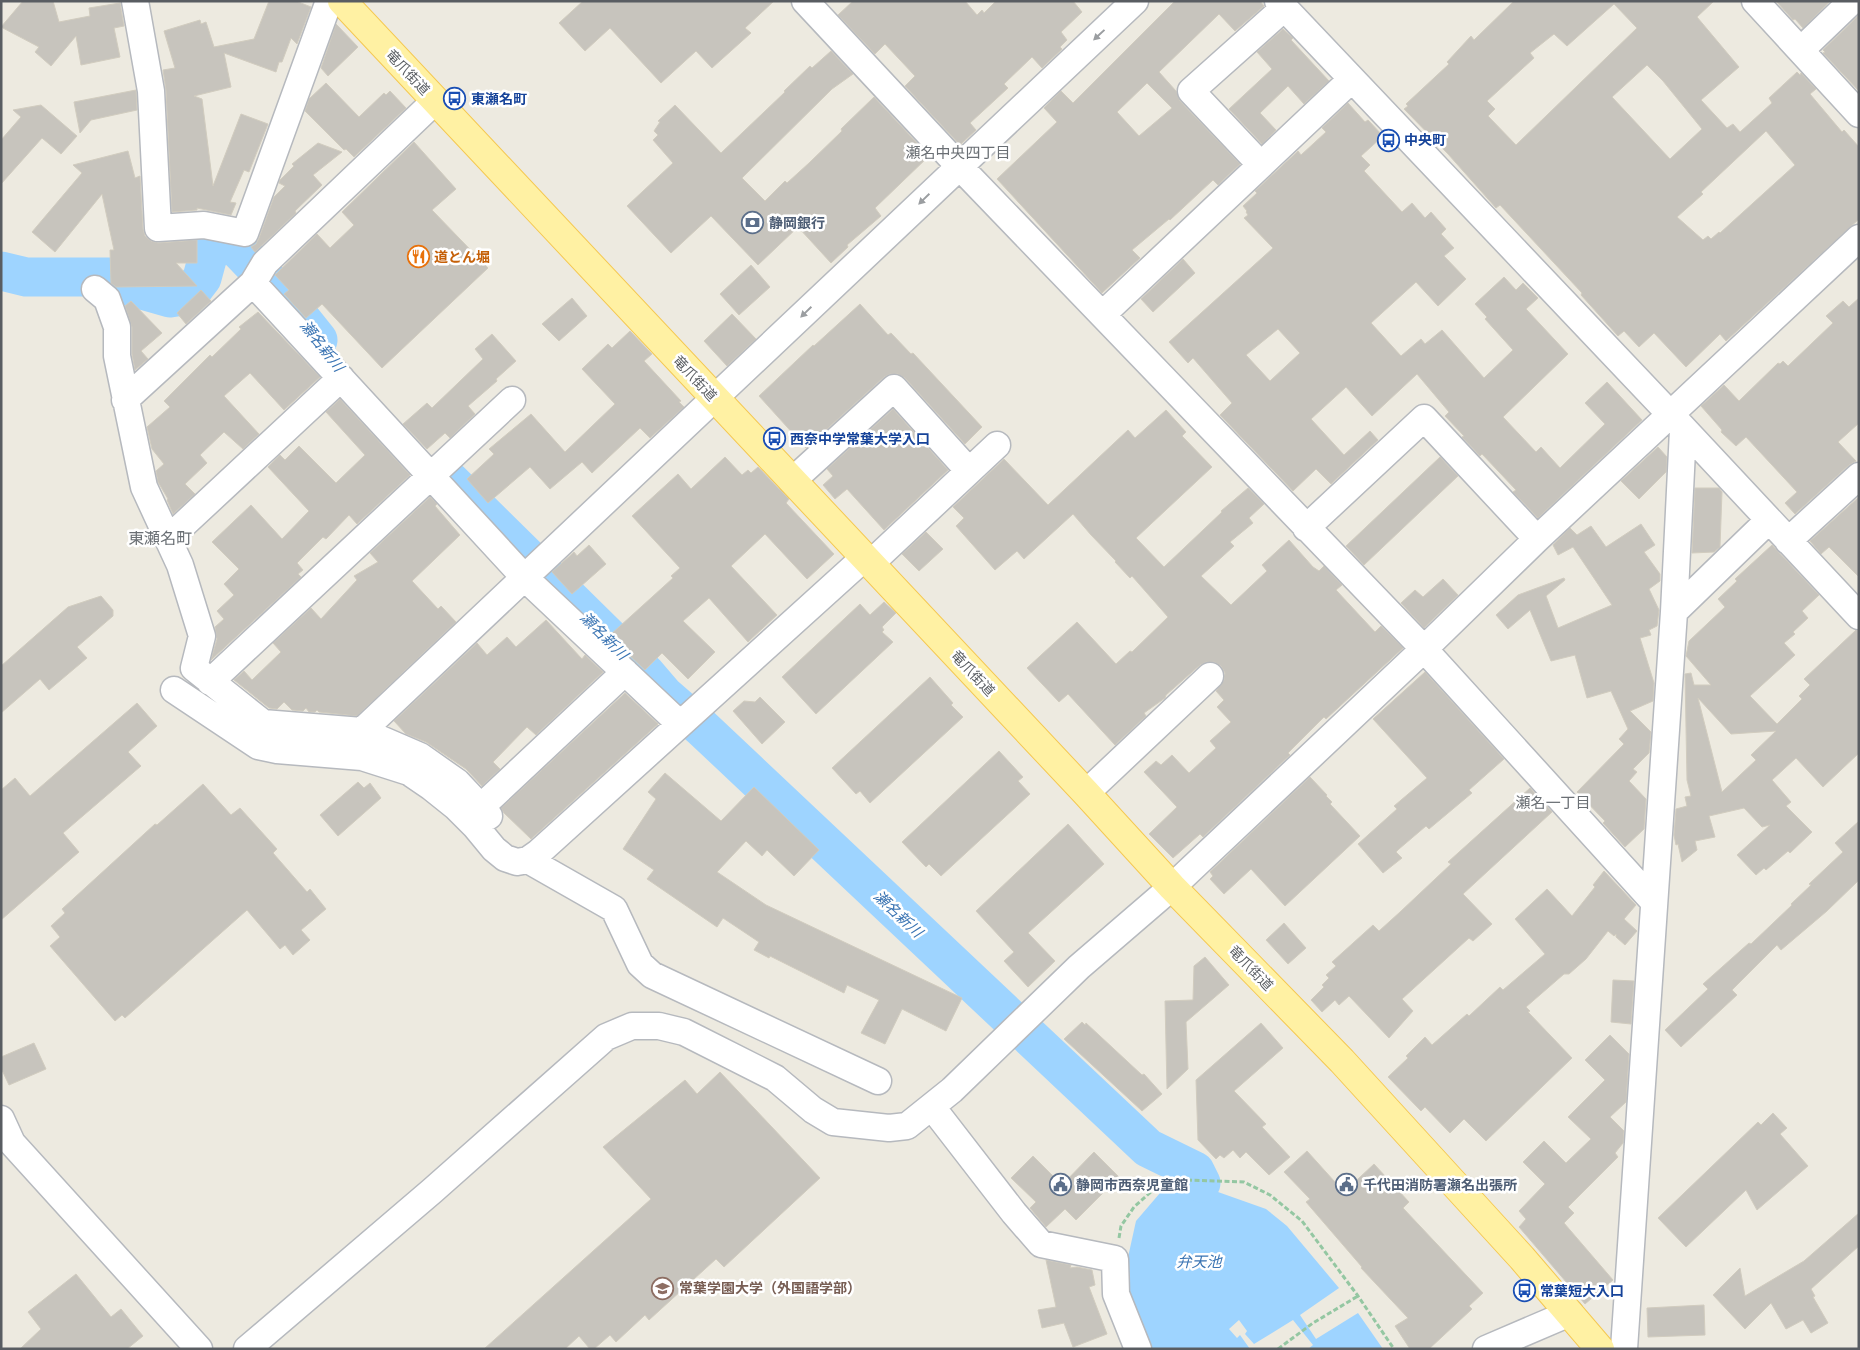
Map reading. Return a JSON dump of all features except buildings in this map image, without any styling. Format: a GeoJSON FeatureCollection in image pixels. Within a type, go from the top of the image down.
{"type":"FeatureCollection","features":[{"type":"Feature","properties":{"kind":"main road","name":"竜爪街道"},"geometry":{"type":"LineString","coordinates":[[342,1],[1086,793],[1172,887],[1342,1061],[1522,1258],[1600,1349]]}},
{"type":"Feature","properties":{"kind":"street"},"geometry":{"type":"LineString","coordinates":[[135,1],[151,91],[158,228],[204,225],[245,233],[329,1]]}},
{"type":"Feature","properties":{"kind":"street"},"geometry":{"type":"LineString","coordinates":[[362,732],[1135,1]]}},
{"type":"Feature","properties":{"kind":"street"},"geometry":{"type":"LineString","coordinates":[[1755,1],[1859,114]]}},
{"type":"Feature","properties":{"kind":"street"},"geometry":{"type":"LineString","coordinates":[[1801,50],[1852,1]]}},
{"type":"Feature","properties":{"kind":"street"},"geometry":{"type":"LineString","coordinates":[[1261,165],[1191,91],[1281,4],[1859,616]]}},
{"type":"Feature","properties":{"kind":"street"},"geometry":{"type":"LineString","coordinates":[[820,6],[959,166],[1424,649],[1654,902]]}},
{"type":"Feature","properties":{"kind":"street"},"geometry":{"type":"LineString","coordinates":[[1103,314],[1352,79]]}},
{"type":"Feature","properties":{"kind":"street"},"geometry":{"type":"LineString","coordinates":[[125,400],[252,283],[265,263],[436,101]]}},
{"type":"Feature","properties":{"kind":"street"},"geometry":{"type":"LineString","coordinates":[[246,1349],[432,1191],[606,1037],[632,1026],[659,1026],[684,1032],[775,1078],[813,1110],[833,1122],[889,1128],[907,1126],[952,1090],[1079,967],[1172,887],[1424,649],[1537,539],[1677,422],[1859,238]]}},
{"type":"Feature","properties":{"kind":"street"},"geometry":{"type":"LineString","coordinates":[[252,283],[525,578],[680,724]]}},
{"type":"Feature","properties":{"kind":"street"},"geometry":{"type":"LineString","coordinates":[[95,289],[108,299],[117,327],[117,356],[144,487],[180,566],[202,636],[194,668],[263,724],[362,732],[420,756],[457,782],[508,839],[614,909],[640,964],[652,975],[878,1081]]}},
{"type":"Feature","properties":{"kind":"street"},"geometry":{"type":"LineString","coordinates":[[168,538],[341,378]]}},
{"type":"Feature","properties":{"kind":"street"},"geometry":{"type":"LineString","coordinates":[[792,482],[894,388],[969,471]]}},
{"type":"Feature","properties":{"kind":"street"},"geometry":{"type":"LineString","coordinates":[[210,682],[512,400]]}},
{"type":"Feature","properties":{"kind":"street"},"geometry":{"type":"LineString","coordinates":[[1306,528],[1424,418],[1537,539]]}},
{"type":"Feature","properties":{"kind":"street"},"geometry":{"type":"LineString","coordinates":[[1624,1349],[1674,612],[1677,422]]}},
{"type":"Feature","properties":{"kind":"street"},"geometry":{"type":"LineString","coordinates":[[174,690],[258,746],[277,750],[362,757],[409,772],[456,807],[475,826],[494,850],[505,858],[517,862],[533,856],[680,724],[969,471],[997,444]]}},
{"type":"Feature","properties":{"kind":"street"},"geometry":{"type":"LineString","coordinates":[[1788,541],[1859,476]]}},
{"type":"Feature","properties":{"kind":"street"},"geometry":{"type":"LineString","coordinates":[[1674,612],[1768,520]]}},
{"type":"Feature","properties":{"kind":"street"},"geometry":{"type":"LineString","coordinates":[[481,807],[625,672]]}},
{"type":"Feature","properties":{"kind":"street"},"geometry":{"type":"LineString","coordinates":[[1086,793],[1210,676]]}},
{"type":"Feature","properties":{"kind":"street"},"geometry":{"type":"LineString","coordinates":[[932,1107],[1014,1213],[1041,1244],[1115,1259],[1116,1294],[1138,1349]]}},
{"type":"Feature","properties":{"kind":"street"},"geometry":{"type":"LineString","coordinates":[[1,1119],[12,1143],[199,1349]]}},
{"type":"Feature","properties":{"kind":"street"},"geometry":{"type":"LineString","coordinates":[[1486,1349],[1570,1313]]}},
{"type":"Feature","properties":{"kind":"path"},"geometry":{"type":"LineString","coordinates":[[1115,1259],[1121,1226],[1134,1207],[1161,1183],[1188,1180],[1244,1182],[1270,1195],[1302,1221],[1358,1296],[1394,1349]]}},
{"type":"Feature","properties":{"kind":"path"},"geometry":{"type":"LineString","coordinates":[[1278,1349],[1313,1323],[1358,1296]]}},
{"type":"Feature","properties":{"kind":"water","name":"弁天池"},"geometry":{"type":"Polygon","coordinates":[[[1201,1183],[1218,1192],[1266,1209],[1287,1226],[1339,1288],[1300,1315],[1316,1339],[1358,1313],[1383,1349],[1308,1349],[1313,1345],[1293,1320],[1254,1344],[1245,1334],[1247,1331],[1239,1320],[1229,1329],[1237,1338],[1240,1335],[1250,1349],[1148,1349],[1123,1280],[1136,1221],[1160,1193],[1183,1185],[1201,1183]]]}},
{"type":"Feature","properties":{"kind":"waterway","name":"瀬名新川"},"geometry":{"type":"LineString","coordinates":[[1,271],[26,277],[112,277],[128,286],[170,298],[189,295],[202,278],[212,241],[237,248],[282,295],[318,340]]}},
{"type":"Feature","properties":{"kind":"waterway","name":"瀬名新川"},"geometry":{"type":"LineString","coordinates":[[450,481],[646,674],[664,695],[702,728],[1148,1148],[1195,1171],[1201,1183]]}},
{"type":"Feature","properties":{"kind":"place","name":"東瀬名町"},"geometry":{"type":"Point","coordinates":[455,99]}},
{"type":"Feature","properties":{"kind":"place","name":"中央町"},"geometry":{"type":"Point","coordinates":[1388,140]}},
{"type":"Feature","properties":{"kind":"place","name":"静岡銀行"},"geometry":{"type":"Point","coordinates":[753,223]}},
{"type":"Feature","properties":{"kind":"place","name":"道とん堀"},"geometry":{"type":"Point","coordinates":[418,257]}},
{"type":"Feature","properties":{"kind":"place","name":"西奈中学常葉大学入口"},"geometry":{"type":"Point","coordinates":[774,439]}},
{"type":"Feature","properties":{"kind":"place","name":"静岡市西奈児童館"},"geometry":{"type":"Point","coordinates":[1060,1185]}},
{"type":"Feature","properties":{"kind":"place","name":"千代田消防署瀬名出張所"},"geometry":{"type":"Point","coordinates":[1347,1185]}},
{"type":"Feature","properties":{"kind":"place","name":"常葉学園大学（外国語学部）"},"geometry":{"type":"Point","coordinates":[663,1288]}},
{"type":"Feature","properties":{"kind":"place","name":"常葉短大入口"},"geometry":{"type":"Point","coordinates":[1524,1291]}},
{"type":"Feature","properties":{"kind":"district","name":"瀬名中央四丁目"},"geometry":{"type":"Point","coordinates":[958,153]}},
{"type":"Feature","properties":{"kind":"district","name":"東瀬名町"},"geometry":{"type":"Point","coordinates":[160,538]}},
{"type":"Feature","properties":{"kind":"district","name":"瀬名一丁目"},"geometry":{"type":"Point","coordinates":[1553,803]}}]}
